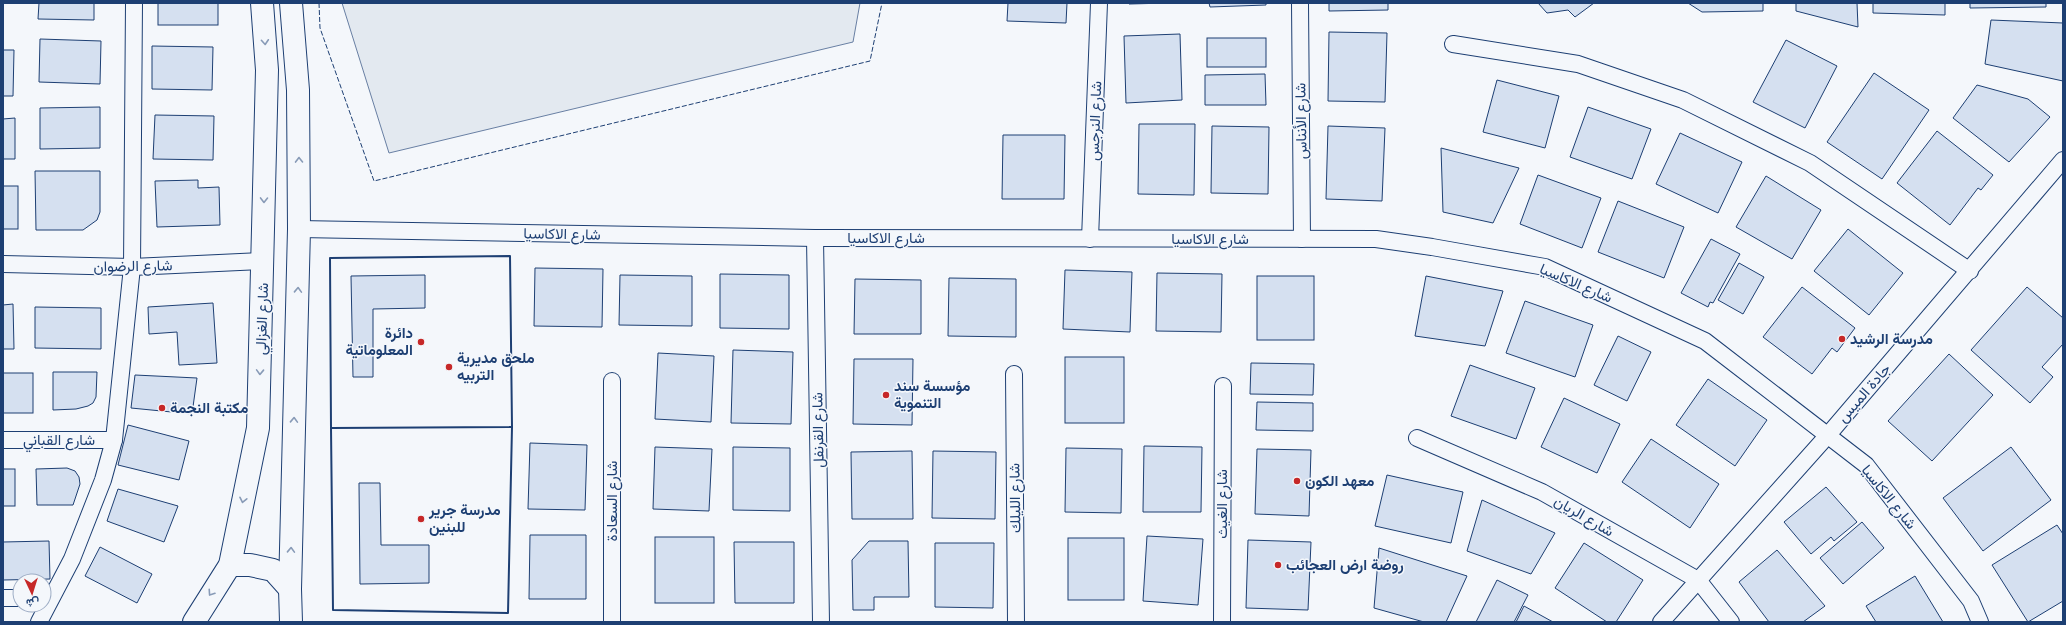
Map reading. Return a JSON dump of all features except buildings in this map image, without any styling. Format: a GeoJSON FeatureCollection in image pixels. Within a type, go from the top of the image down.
{"type":"FeatureCollection","features":[{"type":"Feature","properties":{"kind":"main road","name":"شارع الغزالي"},"geometry":{"type":"LineString","coordinates":[[194,622],[230,565],[258,428],[267,70],[262,3]]}},
{"type":"Feature","properties":{"kind":"main road"},"geometry":{"type":"LineString","coordinates":[[291,3],[298,90],[299,229],[290,589],[291,622]]}},
{"type":"Feature","properties":{"kind":"main road"},"geometry":{"type":"LineString","coordinates":[[230,565],[250,565],[273,570],[290,589]]}},
{"type":"Feature","properties":{"kind":"street"},"geometry":{"type":"LineString","coordinates":[[52,591],[77,544],[103,480],[114,440],[132,267],[134,3]]}},
{"type":"Feature","properties":{"kind":"street","name":"شارع النرجس"},"geometry":{"type":"LineString","coordinates":[[1090,239],[1099,3]]}},
{"type":"Feature","properties":{"kind":"street","name":"شارع الأنناس"},"geometry":{"type":"LineString","coordinates":[[1300,3],[1302,239]]}},
{"type":"Feature","properties":{"kind":"street"},"geometry":{"type":"LineString","coordinates":[[1453,44],[1578,64],[1683,100],[1810,163],[1970,271]]}},
{"type":"Feature","properties":{"kind":"street","name":"جادة الميس"},"geometry":{"type":"LineString","coordinates":[[1661,622],[1828,435],[1970,271],[2063,160]]}},
{"type":"Feature","properties":{"kind":"street","name":"شارع الاكاسيا"},"geometry":{"type":"LineString","coordinates":[[299,229],[815,238],[1376,240],[1432,247],[1545,267],[1705,341],[1866,465],[1971,601],[1980,622]]}},
{"type":"Feature","properties":{"kind":"street","name":"شارع القرنفل"},"geometry":{"type":"LineString","coordinates":[[815,238],[821,622]]}},
{"type":"Feature","properties":{"kind":"street","name":"شارع الرضوان"},"geometry":{"type":"LineString","coordinates":[[3,264],[132,267],[263,261]]}},
{"type":"Feature","properties":{"kind":"street","name":"شارع الليلك"},"geometry":{"type":"LineString","coordinates":[[1014,374],[1016,622]]}},
{"type":"Feature","properties":{"kind":"street","name":"شارع السعادة"},"geometry":{"type":"LineString","coordinates":[[612,380],[612,622]]}},
{"type":"Feature","properties":{"kind":"street","name":"شارع الغيث"},"geometry":{"type":"LineString","coordinates":[[1222,622],[1223,386]]}},
{"type":"Feature","properties":{"kind":"street","name":"شارع الريان"},"geometry":{"type":"LineString","coordinates":[[1417,438],[1542,492],[1698,580],[1731,622]]}},
{"type":"Feature","properties":{"kind":"street","name":"شارع القباني"},"geometry":{"type":"LineString","coordinates":[[3,440],[114,440]]}},
{"type":"Feature","properties":{"kind":"shaded area"},"geometry":{"type":"Polygon","coordinates":[[[342,3],[860,3],[853,42],[389,153],[342,3]]]}},
{"type":"Feature","properties":{"kind":"fence"},"geometry":{"type":"LineString","coordinates":[[319,3],[320,28],[374,181],[870,61],[882,3]]}},
{"type":"Feature","properties":{"kind":"wall"},"geometry":{"type":"LineString","coordinates":[[512,427],[331,428],[330,258],[510,256],[512,427],[508,613],[333,610],[331,428],[512,427]]}},
{"type":"Feature","properties":{"kind":"place","name":"مدرسة الرشيد"},"geometry":{"type":"Point","coordinates":[1842,339]}},
{"type":"Feature","properties":{"kind":"place","name":"دائرة المعلوماتية"},"geometry":{"type":"Point","coordinates":[421,342]}},
{"type":"Feature","properties":{"kind":"place","name":"ملحق مديرية التربيه"},"geometry":{"type":"Point","coordinates":[449,367]}},
{"type":"Feature","properties":{"kind":"place","name":"مؤسسة سند التنموية"},"geometry":{"type":"Point","coordinates":[886,395]}},
{"type":"Feature","properties":{"kind":"place","name":"مكتبة النجمة"},"geometry":{"type":"Point","coordinates":[162,408]}},
{"type":"Feature","properties":{"kind":"place","name":"معهد الكون"},"geometry":{"type":"Point","coordinates":[1297,481]}},
{"type":"Feature","properties":{"kind":"place","name":"مدرسة جرير للبنين"},"geometry":{"type":"Point","coordinates":[421,519]}},
{"type":"Feature","properties":{"kind":"place","name":"روضة ارض العجائب"},"geometry":{"type":"Point","coordinates":[1278,565]}}]}
